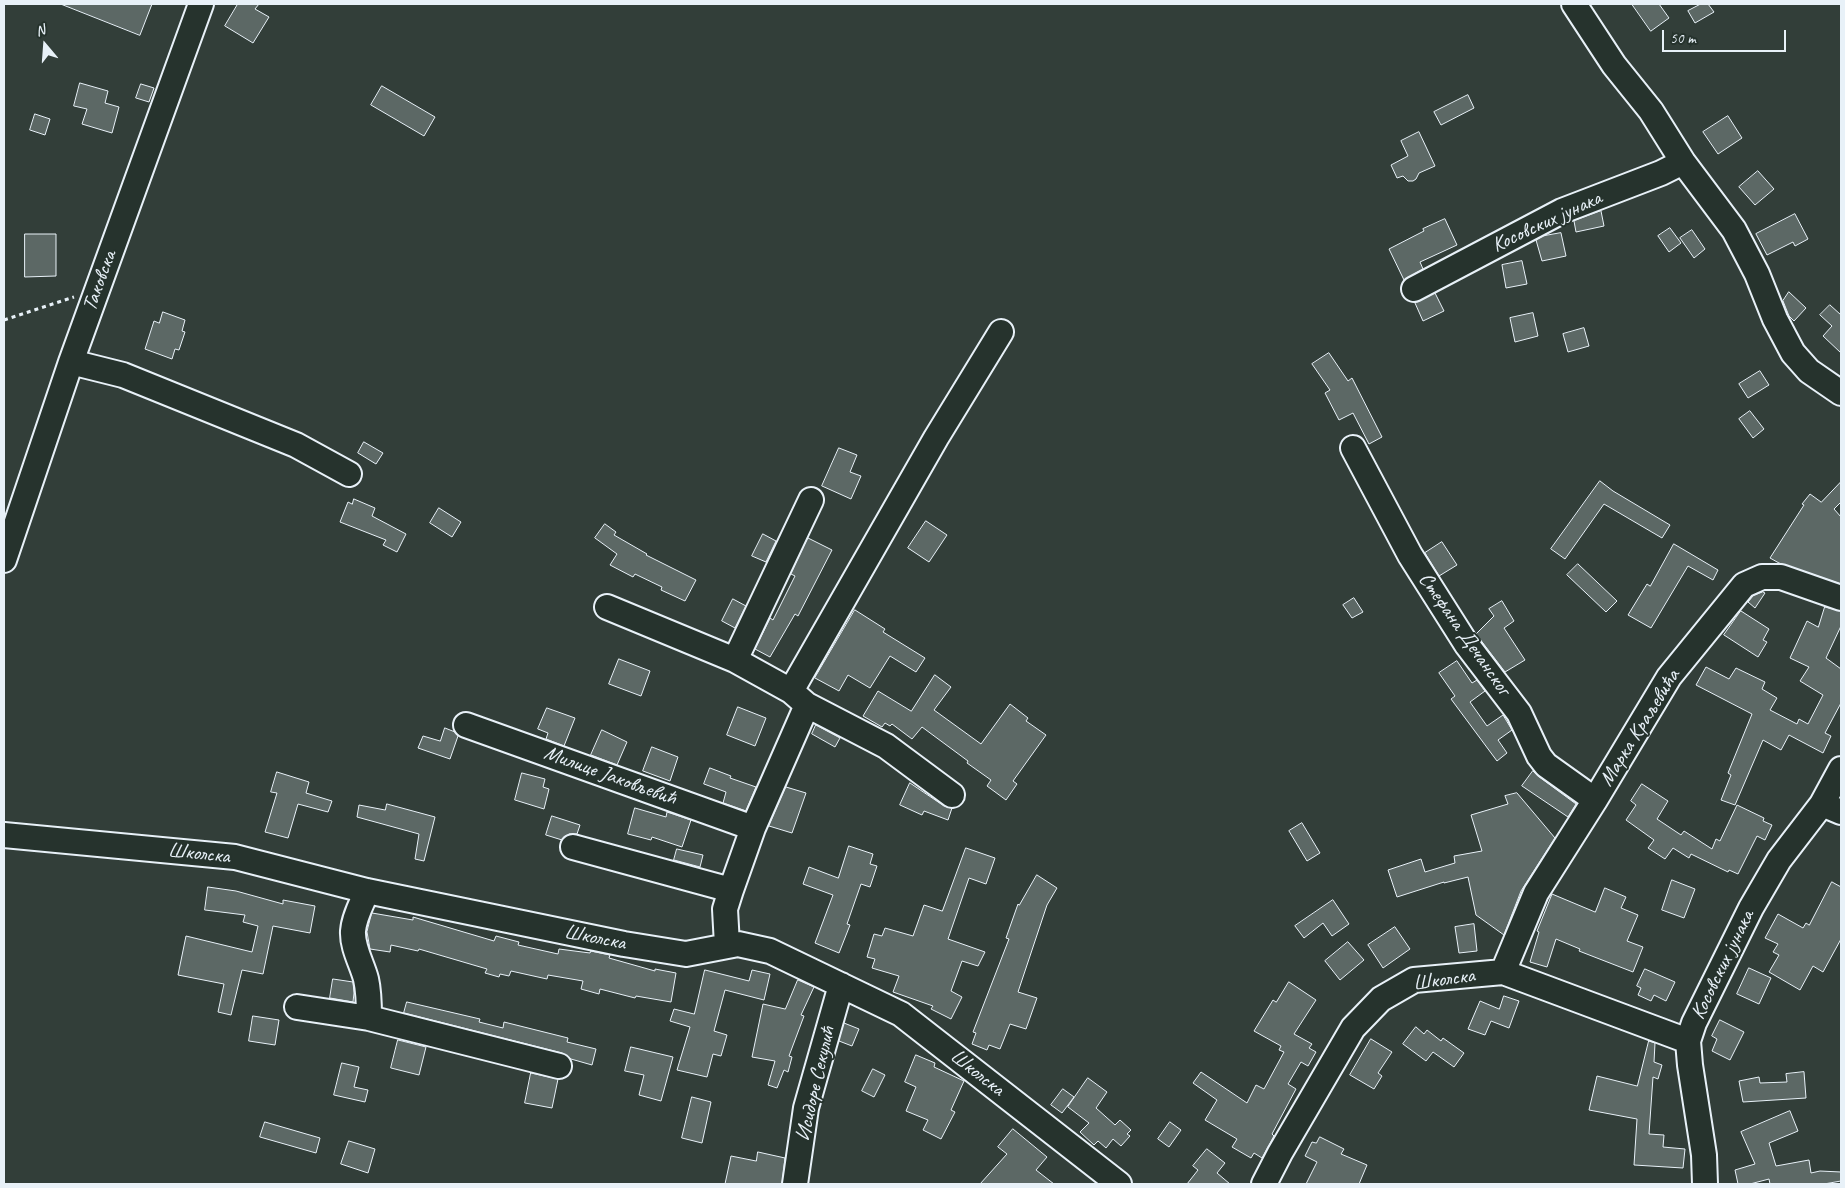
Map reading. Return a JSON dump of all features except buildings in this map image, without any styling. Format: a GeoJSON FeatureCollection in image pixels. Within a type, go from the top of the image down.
{"type":"FeatureCollection","features":[{"type":"Feature","properties":{"kind":"street","name":"Таковска"},"geometry":{"type":"LineString","coordinates":[[4,560],[71,362],[201,4]]}},
{"type":"Feature","properties":{"kind":"street"},"geometry":{"type":"LineString","coordinates":[[1574,4],[1614,65],[1651,111],[1683,162],[1734,230],[1757,274],[1775,319],[1793,353],[1809,372],[1841,393]]}},
{"type":"Feature","properties":{"kind":"street","name":"Косовских јунака"},"geometry":{"type":"LineString","coordinates":[[1414,289],[1562,212],[1683,162]]}},
{"type":"Feature","properties":{"kind":"street"},"geometry":{"type":"LineString","coordinates":[[727,945],[726,909],[731,890],[799,698],[936,438],[1001,332]]}},
{"type":"Feature","properties":{"kind":"street"},"geometry":{"type":"LineString","coordinates":[[71,362],[123,375],[296,445],[349,474]]}},
{"type":"Feature","properties":{"kind":"street","name":"Стефана Дечанског"},"geometry":{"type":"LineString","coordinates":[[1353,448],[1410,555],[1467,645],[1519,713],[1539,756],[1546,765],[1595,800]]}},
{"type":"Feature","properties":{"kind":"street"},"geometry":{"type":"LineString","coordinates":[[735,660],[811,500]]}},
{"type":"Feature","properties":{"kind":"street","name":"Марка Краљевића"},"geometry":{"type":"LineString","coordinates":[[1504,972],[1536,893],[1669,677],[1744,585],[1762,577],[1781,577],[1841,598]]}},
{"type":"Feature","properties":{"kind":"street"},"geometry":{"type":"LineString","coordinates":[[608,607],[735,660],[886,746],[952,795]]}},
{"type":"Feature","properties":{"kind":"street","name":"Милице Јаковљевић"},"geometry":{"type":"LineString","coordinates":[[466,725],[753,828]]}},
{"type":"Feature","properties":{"kind":"street","name":"Косовских јунака"},"geometry":{"type":"LineString","coordinates":[[1705,1184],[1704,1155],[1688,1041],[1707,994],[1751,908],[1780,860],[1832,808],[1841,769]]}},
{"type":"Feature","properties":{"kind":"street","name":"Школска"},"geometry":{"type":"LineString","coordinates":[[4,835],[235,857],[367,891],[624,944],[686,954],[727,945],[744,944],[770,951],[901,1014],[1119,1184]]}},
{"type":"Feature","properties":{"kind":"street"},"geometry":{"type":"LineString","coordinates":[[573,847],[731,890]]}},
{"type":"Feature","properties":{"kind":"street"},"geometry":{"type":"LineString","coordinates":[[367,891],[356,919],[353,940],[366,980],[368,1018]]}},
{"type":"Feature","properties":{"kind":"street","name":"Школска"},"geometry":{"type":"LineString","coordinates":[[1264,1184],[1353,1028],[1381,999],[1414,980],[1504,972],[1688,1041]]}},
{"type":"Feature","properties":{"kind":"street","name":"Исидоре Секулић"},"geometry":{"type":"LineString","coordinates":[[795,1184],[806,1108],[841,984]]}},
{"type":"Feature","properties":{"kind":"street"},"geometry":{"type":"LineString","coordinates":[[298,1007],[368,1018],[559,1066]]}},
{"type":"Feature","properties":{"kind":"path"},"geometry":{"type":"LineString","coordinates":[[4,320],[85,293],[96,294]]}}]}
